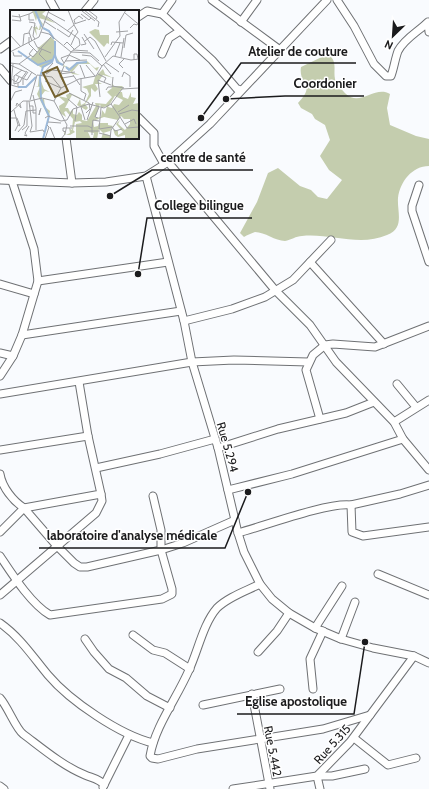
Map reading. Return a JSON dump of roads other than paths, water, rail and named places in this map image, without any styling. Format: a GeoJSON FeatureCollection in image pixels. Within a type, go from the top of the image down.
{"type":"FeatureCollection","features":[{"type":"Feature","properties":{"kind":"street"},"geometry":{"type":"LineString","coordinates":[[50,0],[55,10]]}},
{"type":"Feature","properties":{"kind":"street"},"geometry":{"type":"LineString","coordinates":[[86,10],[94,0]]}},
{"type":"Feature","properties":{"kind":"street"},"geometry":{"type":"LineString","coordinates":[[162,14],[172,0]]}},
{"type":"Feature","properties":{"kind":"street"},"geometry":{"type":"LineString","coordinates":[[212,0],[280,50]]}},
{"type":"Feature","properties":{"kind":"street"},"geometry":{"type":"LineString","coordinates":[[240,22],[257,0]]}},
{"type":"Feature","properties":{"kind":"street"},"geometry":{"type":"LineString","coordinates":[[0,180],[72,183],[106,182],[146,176],[166,163],[210,124],[327,0]]}},
{"type":"Feature","properties":{"kind":"street"},"geometry":{"type":"LineString","coordinates":[[337,0],[354,26],[374,64],[386,76],[391,76],[399,50],[408,38],[419,31],[428,22],[429,32]]}},
{"type":"Feature","properties":{"kind":"street"},"geometry":{"type":"LineString","coordinates":[[139,15],[147,11],[162,14],[212,60],[237,89],[241,90]]}},
{"type":"Feature","properties":{"kind":"street"},"geometry":{"type":"LineString","coordinates":[[162,54],[169,38],[180,31]]}},
{"type":"Feature","properties":{"kind":"street"},"geometry":{"type":"LineString","coordinates":[[0,49],[10,42]]}},
{"type":"Feature","properties":{"kind":"street"},"geometry":{"type":"LineString","coordinates":[[0,68],[10,80]]}},
{"type":"Feature","properties":{"kind":"street"},"geometry":{"type":"LineString","coordinates":[[139,118],[154,133],[154,146],[166,163],[275,290],[310,325],[336,362],[394,422],[403,439],[426,459],[429,470]]}},
{"type":"Feature","properties":{"kind":"street"},"geometry":{"type":"LineString","coordinates":[[66,139],[72,183]]}},
{"type":"Feature","properties":{"kind":"street","name":"Rue 5.294"},"geometry":{"type":"LineString","coordinates":[[146,176],[184,321],[192,362],[218,448],[238,533],[244,552],[260,584],[272,599],[289,613],[315,628],[341,639],[373,648],[414,656],[429,663]]}},
{"type":"Feature","properties":{"kind":"street"},"geometry":{"type":"LineString","coordinates":[[0,376],[13,356],[22,335],[38,281],[34,249],[12,181]]}},
{"type":"Feature","properties":{"kind":"street"},"geometry":{"type":"LineString","coordinates":[[419,185],[412,206],[412,211],[429,262]]}},
{"type":"Feature","properties":{"kind":"street"},"geometry":{"type":"LineString","coordinates":[[184,321],[232,309],[257,300],[293,280],[331,240]]}},
{"type":"Feature","properties":{"kind":"street"},"geometry":{"type":"LineString","coordinates":[[38,281],[168,262]]}},
{"type":"Feature","properties":{"kind":"street"},"geometry":{"type":"LineString","coordinates":[[310,262],[384,344]]}},
{"type":"Feature","properties":{"kind":"street"},"geometry":{"type":"LineString","coordinates":[[0,284],[34,294]]}},
{"type":"Feature","properties":{"kind":"street"},"geometry":{"type":"LineString","coordinates":[[22,335],[181,312]]}},
{"type":"Feature","properties":{"kind":"street"},"geometry":{"type":"LineString","coordinates":[[320,419],[306,370],[312,355],[325,345],[332,344],[370,348],[429,326]]}},
{"type":"Feature","properties":{"kind":"street"},"geometry":{"type":"LineString","coordinates":[[0,353],[13,356]]}},
{"type":"Feature","properties":{"kind":"street"},"geometry":{"type":"LineString","coordinates":[[0,394],[192,362],[228,360],[308,362]]}},
{"type":"Feature","properties":{"kind":"street"},"geometry":{"type":"LineString","coordinates":[[0,595],[56,545],[96,513],[102,501],[88,436],[79,382]]}},
{"type":"Feature","properties":{"kind":"street"},"geometry":{"type":"LineString","coordinates":[[398,384],[416,407]]}},
{"type":"Feature","properties":{"kind":"street"},"geometry":{"type":"LineString","coordinates":[[394,422],[429,400]]}},
{"type":"Feature","properties":{"kind":"street"},"geometry":{"type":"LineString","coordinates":[[218,448],[278,429],[346,413],[374,402]]}},
{"type":"Feature","properties":{"kind":"street"},"geometry":{"type":"LineString","coordinates":[[0,450],[88,436]]}},
{"type":"Feature","properties":{"kind":"street"},"geometry":{"type":"LineString","coordinates":[[96,468],[160,454],[215,439]]}},
{"type":"Feature","properties":{"kind":"street"},"geometry":{"type":"LineString","coordinates":[[228,490],[292,474],[403,439]]}},
{"type":"Feature","properties":{"kind":"street"},"geometry":{"type":"LineString","coordinates":[[0,479],[14,500],[24,508],[56,545],[80,567],[87,567],[161,550],[183,543],[235,520]]}},
{"type":"Feature","properties":{"kind":"street"},"geometry":{"type":"LineString","coordinates":[[238,533],[316,510],[343,504],[350,506],[400,494],[429,485]]}},
{"type":"Feature","properties":{"kind":"street"},"geometry":{"type":"LineString","coordinates":[[0,532],[24,508],[101,494]]}},
{"type":"Feature","properties":{"kind":"street"},"geometry":{"type":"LineString","coordinates":[[0,556],[38,606],[45,612],[54,616],[162,599],[172,594],[172,589],[161,550],[161,530],[153,496]]}},
{"type":"Feature","properties":{"kind":"street"},"geometry":{"type":"LineString","coordinates":[[350,506],[352,532],[363,536],[429,527]]}},
{"type":"Feature","properties":{"kind":"street"},"geometry":{"type":"LineString","coordinates":[[378,574],[429,595]]}},
{"type":"Feature","properties":{"kind":"street"},"geometry":{"type":"LineString","coordinates":[[260,584],[222,604],[216,610],[200,641],[190,669],[153,742],[150,756],[154,760],[197,749],[323,729],[370,715]]}},
{"type":"Feature","properties":{"kind":"street"},"geometry":{"type":"LineString","coordinates":[[315,628],[342,586]]}},
{"type":"Feature","properties":{"kind":"street"},"geometry":{"type":"LineString","coordinates":[[341,639],[355,602]]}},
{"type":"Feature","properties":{"kind":"street"},"geometry":{"type":"LineString","coordinates":[[258,652],[277,632],[289,613]]}},
{"type":"Feature","properties":{"kind":"street"},"geometry":{"type":"LineString","coordinates":[[2,627],[20,640],[49,676],[72,700],[129,735],[153,742]]}},
{"type":"Feature","properties":{"kind":"street"},"geometry":{"type":"LineString","coordinates":[[313,689],[310,659],[322,631]]}},
{"type":"Feature","properties":{"kind":"street"},"geometry":{"type":"LineString","coordinates":[[133,636],[153,650],[165,653],[190,669]]}},
{"type":"Feature","properties":{"kind":"street"},"geometry":{"type":"LineString","coordinates":[[85,639],[109,669],[126,678],[147,696],[170,708]]}},
{"type":"Feature","properties":{"kind":"street","name":"Rue 5.315"},"geometry":{"type":"LineString","coordinates":[[232,789],[269,786],[317,776],[332,763],[354,738],[414,656]]}},
{"type":"Feature","properties":{"kind":"street"},"geometry":{"type":"LineString","coordinates":[[203,705],[280,689]]}},
{"type":"Feature","properties":{"kind":"street","name":"Rue 5.442"},"geometry":{"type":"LineString","coordinates":[[252,694],[259,739],[269,786]]}},
{"type":"Feature","properties":{"kind":"street"},"geometry":{"type":"LineString","coordinates":[[0,698],[6,705],[21,733],[59,761],[84,775],[102,781],[103,787]]}},
{"type":"Feature","properties":{"kind":"street"},"geometry":{"type":"LineString","coordinates":[[103,787],[129,735]]}},
{"type":"Feature","properties":{"kind":"street"},"geometry":{"type":"LineString","coordinates":[[354,738],[388,765],[416,758]]}},
{"type":"Feature","properties":{"kind":"street"},"geometry":{"type":"LineString","coordinates":[[320,789],[317,776],[332,776],[365,769]]}},
{"type":"Feature","properties":{"kind":"street"},"geometry":{"type":"LineString","coordinates":[[0,786],[4,789]]}},
{"type":"Feature","properties":{"kind":"place","name":"Coordonier"},"geometry":{"type":"Point","coordinates":[226,99]}},
{"type":"Feature","properties":{"kind":"place","name":"Atelier de couture"},"geometry":{"type":"Point","coordinates":[201,118]}},
{"type":"Feature","properties":{"kind":"place","name":"centre de santé"},"geometry":{"type":"Point","coordinates":[110,196]}},
{"type":"Feature","properties":{"kind":"place","name":"College bilingue"},"geometry":{"type":"Point","coordinates":[138,274]}},
{"type":"Feature","properties":{"kind":"place","name":"laboratoire d'analyse médicale"},"geometry":{"type":"Point","coordinates":[248,492]}},
{"type":"Feature","properties":{"kind":"place","name":"Eglise apostolique"},"geometry":{"type":"Point","coordinates":[365,642]}}]}
